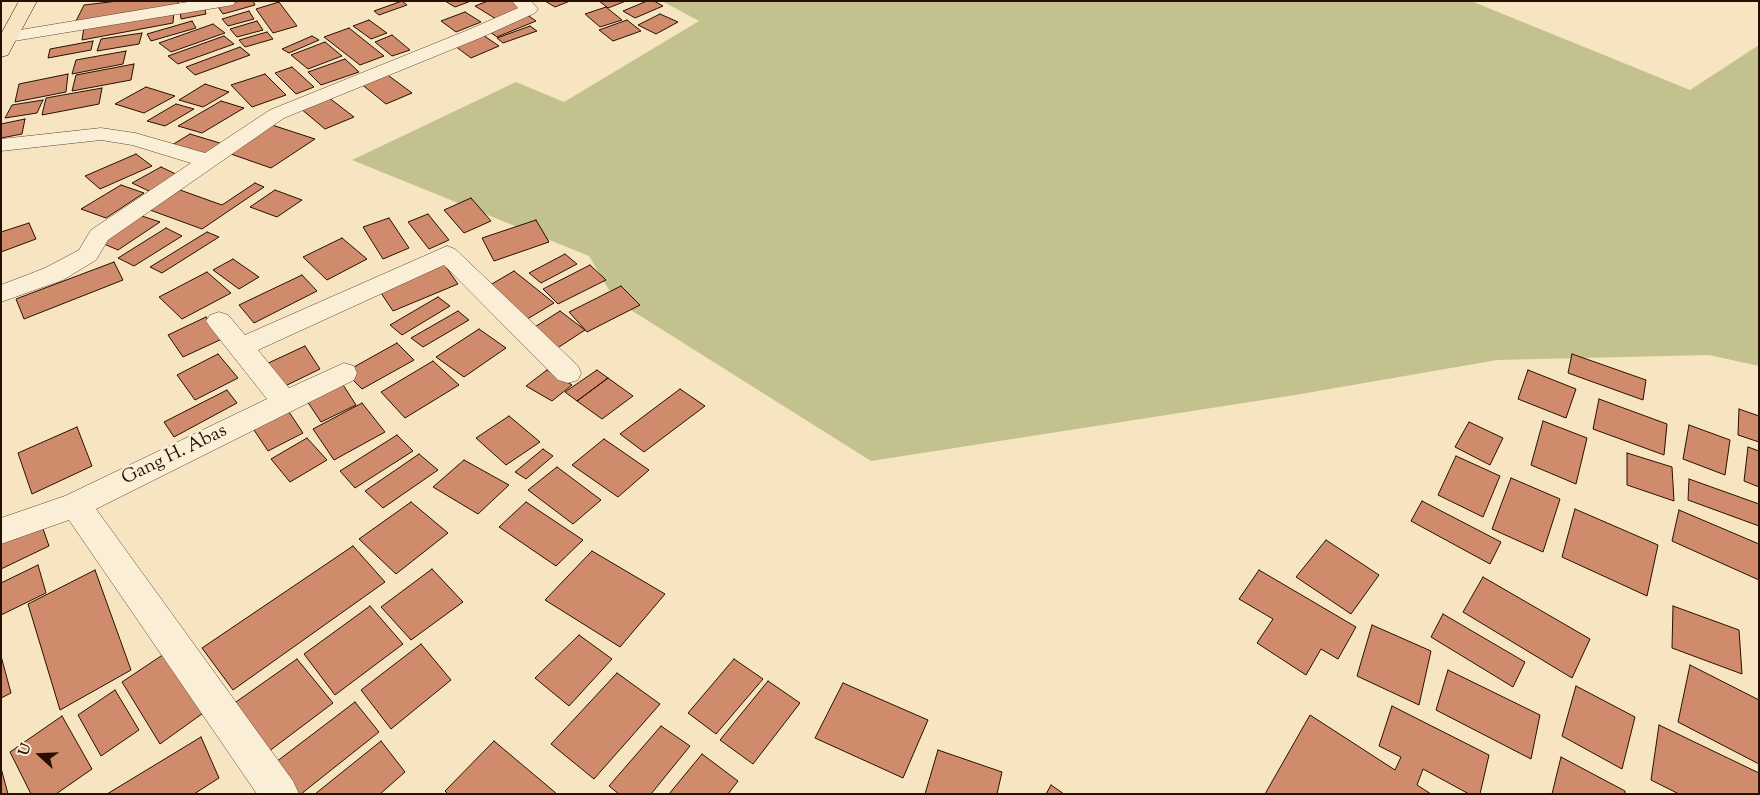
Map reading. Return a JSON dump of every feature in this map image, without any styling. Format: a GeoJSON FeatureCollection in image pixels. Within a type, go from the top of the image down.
{"type":"FeatureCollection","features":[{"type":"Feature","properties":{"kind":"main road"},"geometry":{"type":"LineString","coordinates":[[5,44],[28,1]]}},
{"type":"Feature","properties":{"kind":"street"},"geometry":{"type":"LineString","coordinates":[[5,44],[227,1]]}},
{"type":"Feature","properties":{"kind":"street"},"geometry":{"type":"LineString","coordinates":[[1,294],[54,274],[88,255],[99,235],[277,114],[474,34],[530,9],[520,1]]}},
{"type":"Feature","properties":{"kind":"street"},"geometry":{"type":"LineString","coordinates":[[1,145],[60,137],[102,134],[134,139],[207,161]]}},
{"type":"Feature","properties":{"kind":"street"},"geometry":{"type":"LineString","coordinates":[[241,348],[447,254],[568,373]]}},
{"type":"Feature","properties":{"kind":"street"},"geometry":{"type":"LineString","coordinates":[[219,321],[285,402]]}},
{"type":"Feature","properties":{"kind":"street","name":"Gang H. Abas"},"geometry":{"type":"LineString","coordinates":[[1,531],[76,505],[344,373]]}},
{"type":"Feature","properties":{"kind":"street"},"geometry":{"type":"LineString","coordinates":[[76,505],[280,794]]}},
{"type":"Feature","properties":{"kind":"shaded area"},"geometry":{"type":"Polygon","coordinates":[[[662,1],[1471,1],[1690,90],[1759,45],[1759,366],[1709,355],[1497,360],[1295,395],[871,461],[615,300],[589,256],[352,160],[516,82],[564,102],[699,21],[662,1]]]}},
{"type":"Feature","properties":{"kind":"building"},"geometry":{"type":"Polygon","coordinates":[[[118,1],[179,1],[175,9],[76,21],[84,5],[118,1]]]}},
{"type":"Feature","properties":{"kind":"building"},"geometry":{"type":"Polygon","coordinates":[[[239,1],[253,1],[255,5],[223,14],[218,7],[239,1]]]}},
{"type":"Feature","properties":{"kind":"building"},"geometry":{"type":"Polygon","coordinates":[[[402,1],[407,5],[379,15],[374,11],[402,1]]]}},
{"type":"Feature","properties":{"kind":"building"},"geometry":{"type":"Polygon","coordinates":[[[445,1],[471,1],[455,7],[445,1]]]}},
{"type":"Feature","properties":{"kind":"building"},"geometry":{"type":"Polygon","coordinates":[[[488,1],[512,1],[523,8],[496,19],[475,6],[488,1]]]}},
{"type":"Feature","properties":{"kind":"building"},"geometry":{"type":"Polygon","coordinates":[[[545,1],[570,1],[555,7],[545,1]]]}},
{"type":"Feature","properties":{"kind":"building"},"geometry":{"type":"Polygon","coordinates":[[[599,1],[626,1],[608,8],[599,1]]]}},
{"type":"Feature","properties":{"kind":"building"},"geometry":{"type":"Polygon","coordinates":[[[647,1],[654,1],[663,6],[635,18],[623,11],[647,1]]]}},
{"type":"Feature","properties":{"kind":"building"},"geometry":{"type":"Polygon","coordinates":[[[279,2],[297,26],[273,33],[256,9],[279,2]]]}},
{"type":"Feature","properties":{"kind":"building"},"geometry":{"type":"Polygon","coordinates":[[[204,6],[206,14],[181,19],[180,11],[204,6]]]}},
{"type":"Feature","properties":{"kind":"building"},"geometry":{"type":"Polygon","coordinates":[[[606,7],[622,20],[600,27],[585,14],[606,7]]]}},
{"type":"Feature","properties":{"kind":"building"},"geometry":{"type":"Polygon","coordinates":[[[174,11],[173,23],[82,40],[84,27],[174,11]]]}},
{"type":"Feature","properties":{"kind":"building"},"geometry":{"type":"Polygon","coordinates":[[[249,11],[254,19],[228,26],[222,19],[249,11]]]}},
{"type":"Feature","properties":{"kind":"building"},"geometry":{"type":"Polygon","coordinates":[[[465,12],[481,22],[456,32],[441,21],[465,12]]]}},
{"type":"Feature","properties":{"kind":"building"},"geometry":{"type":"Polygon","coordinates":[[[526,14],[536,21],[497,37],[486,29],[526,14]]]}},
{"type":"Feature","properties":{"kind":"building"},"geometry":{"type":"Polygon","coordinates":[[[660,14],[678,22],[656,34],[638,25],[660,14]]]}},
{"type":"Feature","properties":{"kind":"building"},"geometry":{"type":"Polygon","coordinates":[[[369,20],[387,33],[371,39],[353,26],[369,20]]]}},
{"type":"Feature","properties":{"kind":"building"},"geometry":{"type":"Polygon","coordinates":[[[627,20],[641,31],[613,41],[599,30],[627,20]]]}},
{"type":"Feature","properties":{"kind":"building"},"geometry":{"type":"Polygon","coordinates":[[[192,21],[196,28],[151,41],[147,34],[192,21]]]}},
{"type":"Feature","properties":{"kind":"building"},"geometry":{"type":"Polygon","coordinates":[[[257,21],[263,30],[237,37],[230,29],[257,21]]]}},
{"type":"Feature","properties":{"kind":"building"},"geometry":{"type":"Polygon","coordinates":[[[213,24],[225,33],[171,52],[159,43],[213,24]]]}},
{"type":"Feature","properties":{"kind":"building"},"geometry":{"type":"Polygon","coordinates":[[[530,26],[537,31],[503,43],[497,38],[530,26]]]}},
{"type":"Feature","properties":{"kind":"building"},"geometry":{"type":"Polygon","coordinates":[[[349,28],[384,56],[360,65],[324,37],[349,28]]]}},
{"type":"Feature","properties":{"kind":"building"},"geometry":{"type":"Polygon","coordinates":[[[267,32],[273,39],[245,47],[239,40],[267,32]]]}},
{"type":"Feature","properties":{"kind":"building"},"geometry":{"type":"Polygon","coordinates":[[[142,33],[139,44],[97,51],[101,39],[142,33]]]}},
{"type":"Feature","properties":{"kind":"building"},"geometry":{"type":"Polygon","coordinates":[[[392,35],[410,50],[392,56],[375,42],[392,35]]]}},
{"type":"Feature","properties":{"kind":"building"},"geometry":{"type":"Polygon","coordinates":[[[483,35],[499,46],[471,58],[455,46],[483,35]]]}},
{"type":"Feature","properties":{"kind":"building"},"geometry":{"type":"Polygon","coordinates":[[[224,36],[234,44],[178,64],[168,56],[224,36]]]}},
{"type":"Feature","properties":{"kind":"building"},"geometry":{"type":"Polygon","coordinates":[[[312,36],[319,40],[289,53],[282,49],[312,36]]]}},
{"type":"Feature","properties":{"kind":"building"},"geometry":{"type":"Polygon","coordinates":[[[93,41],[91,50],[48,58],[50,49],[93,41]]]}},
{"type":"Feature","properties":{"kind":"building"},"geometry":{"type":"Polygon","coordinates":[[[325,42],[342,56],[308,69],[291,55],[325,42]]]}},
{"type":"Feature","properties":{"kind":"building"},"geometry":{"type":"Polygon","coordinates":[[[240,47],[250,55],[195,75],[186,67],[240,47]]]}},
{"type":"Feature","properties":{"kind":"building"},"geometry":{"type":"Polygon","coordinates":[[[126,51],[123,64],[72,74],[76,60],[126,51]]]}},
{"type":"Feature","properties":{"kind":"building"},"geometry":{"type":"Polygon","coordinates":[[[345,59],[359,72],[321,85],[308,72],[345,59]]]}},
{"type":"Feature","properties":{"kind":"building"},"geometry":{"type":"Polygon","coordinates":[[[134,64],[131,80],[72,91],[76,75],[134,64]]]}},
{"type":"Feature","properties":{"kind":"building"},"geometry":{"type":"Polygon","coordinates":[[[292,67],[314,87],[296,94],[275,73],[292,67]]]}},
{"type":"Feature","properties":{"kind":"building"},"geometry":{"type":"Polygon","coordinates":[[[385,73],[412,93],[386,104],[360,83],[385,73]]]}},
{"type":"Feature","properties":{"kind":"building"},"geometry":{"type":"Polygon","coordinates":[[[68,74],[66,92],[15,102],[19,84],[68,74]]]}},
{"type":"Feature","properties":{"kind":"building"},"geometry":{"type":"Polygon","coordinates":[[[265,74],[286,95],[252,107],[231,85],[265,74]]]}},
{"type":"Feature","properties":{"kind":"building"},"geometry":{"type":"Polygon","coordinates":[[[205,84],[229,92],[203,107],[179,100],[205,84]]]}},
{"type":"Feature","properties":{"kind":"building"},"geometry":{"type":"Polygon","coordinates":[[[146,87],[175,96],[144,113],[115,104],[146,87]]]}},
{"type":"Feature","properties":{"kind":"building"},"geometry":{"type":"Polygon","coordinates":[[[102,88],[99,104],[42,115],[46,98],[102,88]]]}},
{"type":"Feature","properties":{"kind":"building"},"geometry":{"type":"Polygon","coordinates":[[[328,97],[354,117],[325,129],[300,108],[328,97]]]}},
{"type":"Feature","properties":{"kind":"building"},"geometry":{"type":"Polygon","coordinates":[[[43,100],[37,113],[5,118],[12,105],[43,100]]]}},
{"type":"Feature","properties":{"kind":"building"},"geometry":{"type":"Polygon","coordinates":[[[221,101],[244,108],[202,133],[178,126],[221,101]]]}},
{"type":"Feature","properties":{"kind":"building"},"geometry":{"type":"Polygon","coordinates":[[[176,104],[194,109],[165,126],[147,121],[176,104]]]}},
{"type":"Feature","properties":{"kind":"building"},"geometry":{"type":"Polygon","coordinates":[[[25,119],[22,134],[1,138],[1,124],[25,119]]]}},
{"type":"Feature","properties":{"kind":"building"},"geometry":{"type":"Polygon","coordinates":[[[272,125],[315,139],[271,168],[228,153],[272,125]]]}},
{"type":"Feature","properties":{"kind":"building"},"geometry":{"type":"Polygon","coordinates":[[[190,134],[223,144],[205,155],[172,145],[190,134]]]}},
{"type":"Feature","properties":{"kind":"building"},"geometry":{"type":"Polygon","coordinates":[[[136,154],[152,166],[100,189],[85,176],[136,154]]]}},
{"type":"Feature","properties":{"kind":"building"},"geometry":{"type":"Polygon","coordinates":[[[161,167],[180,176],[151,192],[132,183],[161,167]]]}},
{"type":"Feature","properties":{"kind":"building"},"geometry":{"type":"Polygon","coordinates":[[[255,183],[264,187],[202,229],[150,210],[180,190],[222,205],[255,183]]]}},
{"type":"Feature","properties":{"kind":"building"},"geometry":{"type":"Polygon","coordinates":[[[121,185],[144,193],[106,218],[81,209],[121,185]]]}},
{"type":"Feature","properties":{"kind":"building"},"geometry":{"type":"Polygon","coordinates":[[[275,190],[302,200],[277,217],[250,207],[275,190]]]}},
{"type":"Feature","properties":{"kind":"building"},"geometry":{"type":"Polygon","coordinates":[[[471,198],[491,221],[464,233],[444,210],[471,198]]]}},
{"type":"Feature","properties":{"kind":"building"},"geometry":{"type":"Polygon","coordinates":[[[428,214],[449,240],[429,249],[408,222],[428,214]]]}},
{"type":"Feature","properties":{"kind":"building"},"geometry":{"type":"Polygon","coordinates":[[[139,215],[160,222],[118,250],[97,241],[139,215]]]}},
{"type":"Feature","properties":{"kind":"building"},"geometry":{"type":"Polygon","coordinates":[[[389,218],[409,248],[383,259],[363,227],[389,218]]]}},
{"type":"Feature","properties":{"kind":"building"},"geometry":{"type":"Polygon","coordinates":[[[536,220],[549,242],[494,261],[482,238],[536,220]]]}},
{"type":"Feature","properties":{"kind":"building"},"geometry":{"type":"Polygon","coordinates":[[[29,223],[36,239],[1,252],[1,232],[29,223]]]}},
{"type":"Feature","properties":{"kind":"building"},"geometry":{"type":"Polygon","coordinates":[[[166,228],[182,236],[134,266],[118,258],[166,228]]]}},
{"type":"Feature","properties":{"kind":"building"},"geometry":{"type":"Polygon","coordinates":[[[207,232],[219,237],[162,273],[150,267],[207,232]]]}},
{"type":"Feature","properties":{"kind":"building"},"geometry":{"type":"Polygon","coordinates":[[[342,238],[367,259],[327,280],[303,257],[342,238]]]}},
{"type":"Feature","properties":{"kind":"building"},"geometry":{"type":"Polygon","coordinates":[[[565,254],[577,264],[541,283],[529,273],[565,254]]]}},
{"type":"Feature","properties":{"kind":"building"},"geometry":{"type":"Polygon","coordinates":[[[233,259],[259,277],[239,289],[213,270],[233,259]]]}},
{"type":"Feature","properties":{"kind":"building"},"geometry":{"type":"Polygon","coordinates":[[[441,260],[458,284],[393,311],[377,287],[441,260]]]}},
{"type":"Feature","properties":{"kind":"building"},"geometry":{"type":"Polygon","coordinates":[[[114,262],[123,280],[24,319],[16,299],[114,262]]]}},
{"type":"Feature","properties":{"kind":"building"},"geometry":{"type":"Polygon","coordinates":[[[590,265],[606,280],[558,304],[543,289],[590,265]]]}},
{"type":"Feature","properties":{"kind":"building"},"geometry":{"type":"Polygon","coordinates":[[[514,271],[554,303],[524,321],[485,288],[514,271]]]}},
{"type":"Feature","properties":{"kind":"building"},"geometry":{"type":"Polygon","coordinates":[[[207,272],[231,293],[182,319],[159,297],[207,272]]]}},
{"type":"Feature","properties":{"kind":"building"},"geometry":{"type":"Polygon","coordinates":[[[302,275],[317,291],[254,323],[239,305],[302,275]]]}},
{"type":"Feature","properties":{"kind":"building"},"geometry":{"type":"Polygon","coordinates":[[[621,286],[640,305],[587,332],[569,312],[621,286]]]}},
{"type":"Feature","properties":{"kind":"building"},"geometry":{"type":"Polygon","coordinates":[[[438,297],[450,306],[402,335],[390,325],[438,297]]]}},
{"type":"Feature","properties":{"kind":"building"},"geometry":{"type":"Polygon","coordinates":[[[458,311],[469,320],[423,347],[411,338],[458,311]]]}},
{"type":"Feature","properties":{"kind":"building"},"geometry":{"type":"Polygon","coordinates":[[[560,311],[585,330],[556,349],[530,330],[560,311]]]}},
{"type":"Feature","properties":{"kind":"building"},"geometry":{"type":"Polygon","coordinates":[[[206,317],[222,339],[183,357],[168,335],[206,317]]]}},
{"type":"Feature","properties":{"kind":"building"},"geometry":{"type":"Polygon","coordinates":[[[479,329],[506,348],[464,377],[436,357],[479,329]]]}},
{"type":"Feature","properties":{"kind":"building"},"geometry":{"type":"Polygon","coordinates":[[[397,343],[414,360],[362,389],[345,372],[397,343]]]}},
{"type":"Feature","properties":{"kind":"building"},"geometry":{"type":"Polygon","coordinates":[[[305,346],[320,369],[279,389],[264,365],[305,346]]]}},
{"type":"Feature","properties":{"kind":"building"},"geometry":{"type":"Polygon","coordinates":[[[218,354],[238,378],[195,400],[177,375],[218,354]]]}},
{"type":"Feature","properties":{"kind":"building"},"geometry":{"type":"Polygon","coordinates":[[[1572,354],[1646,380],[1643,400],[1568,373],[1572,354]]]}},
{"type":"Feature","properties":{"kind":"building"},"geometry":{"type":"Polygon","coordinates":[[[433,361],[459,385],[405,418],[381,392],[433,361]]]}},
{"type":"Feature","properties":{"kind":"building"},"geometry":{"type":"Polygon","coordinates":[[[547,370],[572,385],[552,401],[526,386],[547,370]]]}},
{"type":"Feature","properties":{"kind":"building"},"geometry":{"type":"Polygon","coordinates":[[[597,370],[608,378],[577,401],[565,392],[597,370]]]}},
{"type":"Feature","properties":{"kind":"building"},"geometry":{"type":"Polygon","coordinates":[[[1528,370],[1576,389],[1566,418],[1518,399],[1528,370]]]}},
{"type":"Feature","properties":{"kind":"building"},"geometry":{"type":"Polygon","coordinates":[[[338,377],[356,405],[321,422],[303,395],[338,377]]]}},
{"type":"Feature","properties":{"kind":"building"},"geometry":{"type":"Polygon","coordinates":[[[608,378],[633,396],[602,419],[577,401],[608,378]]]}},
{"type":"Feature","properties":{"kind":"building"},"geometry":{"type":"Polygon","coordinates":[[[680,389],[705,406],[644,452],[620,434],[680,389]]]}},
{"type":"Feature","properties":{"kind":"building"},"geometry":{"type":"Polygon","coordinates":[[[227,390],[237,403],[174,437],[164,422],[227,390]]]}},
{"type":"Feature","properties":{"kind":"building"},"geometry":{"type":"Polygon","coordinates":[[[1599,399],[1667,424],[1664,455],[1593,429],[1599,399]]]}},
{"type":"Feature","properties":{"kind":"building"},"geometry":{"type":"Polygon","coordinates":[[[362,403],[385,432],[334,460],[313,429],[362,403]]]}},
{"type":"Feature","properties":{"kind":"building"},"geometry":{"type":"Polygon","coordinates":[[[285,406],[303,433],[268,451],[250,424],[285,406]]]}},
{"type":"Feature","properties":{"kind":"building"},"geometry":{"type":"Polygon","coordinates":[[[1739,409],[1759,416],[1759,442],[1738,435],[1739,409]]]}},
{"type":"Feature","properties":{"kind":"building"},"geometry":{"type":"Polygon","coordinates":[[[509,416],[540,442],[506,465],[476,438],[509,416]]]}},
{"type":"Feature","properties":{"kind":"building"},"geometry":{"type":"Polygon","coordinates":[[[1543,421],[1587,438],[1576,484],[1531,465],[1543,421]]]}},
{"type":"Feature","properties":{"kind":"building"},"geometry":{"type":"Polygon","coordinates":[[[1469,422],[1503,438],[1490,465],[1455,447],[1469,422]]]}},
{"type":"Feature","properties":{"kind":"building"},"geometry":{"type":"Polygon","coordinates":[[[1689,425],[1730,440],[1725,475],[1683,459],[1689,425]]]}},
{"type":"Feature","properties":{"kind":"building"},"geometry":{"type":"Polygon","coordinates":[[[77,427],[92,466],[32,494],[18,453],[77,427]]]}},
{"type":"Feature","properties":{"kind":"building"},"geometry":{"type":"Polygon","coordinates":[[[397,435],[413,451],[355,488],[340,471],[397,435]]]}},
{"type":"Feature","properties":{"kind":"building"},"geometry":{"type":"Polygon","coordinates":[[[307,438],[327,460],[290,482],[271,459],[307,438]]]}},
{"type":"Feature","properties":{"kind":"building"},"geometry":{"type":"Polygon","coordinates":[[[604,439],[649,470],[618,497],[572,465],[604,439]]]}},
{"type":"Feature","properties":{"kind":"building"},"geometry":{"type":"Polygon","coordinates":[[[1748,447],[1759,451],[1759,487],[1744,481],[1748,447]]]}},
{"type":"Feature","properties":{"kind":"building"},"geometry":{"type":"Polygon","coordinates":[[[543,449],[553,456],[526,479],[515,472],[543,449]]]}},
{"type":"Feature","properties":{"kind":"building"},"geometry":{"type":"Polygon","coordinates":[[[1627,453],[1672,467],[1674,501],[1627,485],[1627,453]]]}},
{"type":"Feature","properties":{"kind":"building"},"geometry":{"type":"Polygon","coordinates":[[[419,454],[438,470],[383,508],[365,491],[419,454]]]}},
{"type":"Feature","properties":{"kind":"building"},"geometry":{"type":"Polygon","coordinates":[[[1456,456],[1500,476],[1483,517],[1438,495],[1456,456]]]}},
{"type":"Feature","properties":{"kind":"building"},"geometry":{"type":"Polygon","coordinates":[[[464,460],[509,485],[478,514],[433,487],[464,460]]]}},
{"type":"Feature","properties":{"kind":"building"},"geometry":{"type":"Polygon","coordinates":[[[557,467],[601,500],[573,524],[528,490],[557,467]]]}},
{"type":"Feature","properties":{"kind":"building"},"geometry":{"type":"Polygon","coordinates":[[[1511,478],[1560,499],[1543,552],[1492,529],[1511,478]]]}},
{"type":"Feature","properties":{"kind":"building"},"geometry":{"type":"Polygon","coordinates":[[[1689,479],[1759,504],[1759,526],[1688,500],[1689,479]]]}},
{"type":"Feature","properties":{"kind":"building"},"geometry":{"type":"Polygon","coordinates":[[[1422,501],[1501,542],[1490,564],[1411,521],[1422,501]]]}},
{"type":"Feature","properties":{"kind":"building"},"geometry":{"type":"Polygon","coordinates":[[[411,502],[448,533],[396,574],[359,539],[411,502]]]}},
{"type":"Feature","properties":{"kind":"building"},"geometry":{"type":"Polygon","coordinates":[[[526,502],[583,540],[556,566],[499,527],[526,502]]]}},
{"type":"Feature","properties":{"kind":"building"},"geometry":{"type":"Polygon","coordinates":[[[1575,509],[1658,545],[1647,596],[1562,557],[1575,509]]]}},
{"type":"Feature","properties":{"kind":"building"},"geometry":{"type":"Polygon","coordinates":[[[1679,510],[1759,544],[1759,580],[1672,541],[1679,510]]]}},
{"type":"Feature","properties":{"kind":"building"},"geometry":{"type":"Polygon","coordinates":[[[41,523],[49,546],[1,569],[1,542],[41,523]]]}},
{"type":"Feature","properties":{"kind":"building"},"geometry":{"type":"Polygon","coordinates":[[[1326,540],[1379,575],[1351,614],[1296,577],[1326,540]]]}},
{"type":"Feature","properties":{"kind":"building"},"geometry":{"type":"Polygon","coordinates":[[[353,546],[385,582],[233,690],[202,648],[353,546]]]}},
{"type":"Feature","properties":{"kind":"building"},"geometry":{"type":"Polygon","coordinates":[[[592,551],[665,594],[620,647],[545,600],[592,551]]]}},
{"type":"Feature","properties":{"kind":"building"},"geometry":{"type":"Polygon","coordinates":[[[38,565],[46,593],[1,615],[1,583],[38,565]]]}},
{"type":"Feature","properties":{"kind":"building"},"geometry":{"type":"Polygon","coordinates":[[[432,569],[463,602],[411,640],[381,607],[432,569]]]}},
{"type":"Feature","properties":{"kind":"building"},"geometry":{"type":"Polygon","coordinates":[[[95,570],[131,670],[60,710],[28,604],[95,570]]]}},
{"type":"Feature","properties":{"kind":"building"},"geometry":{"type":"Polygon","coordinates":[[[1259,570],[1356,627],[1338,659],[1321,649],[1306,675],[1257,643],[1273,619],[1239,599],[1259,570]]]}},
{"type":"Feature","properties":{"kind":"building"},"geometry":{"type":"Polygon","coordinates":[[[1483,577],[1590,639],[1572,678],[1463,612],[1483,577]]]}},
{"type":"Feature","properties":{"kind":"building"},"geometry":{"type":"Polygon","coordinates":[[[370,606],[403,644],[335,695],[304,654],[370,606]]]}},
{"type":"Feature","properties":{"kind":"building"},"geometry":{"type":"Polygon","coordinates":[[[1673,606],[1739,630],[1742,674],[1672,648],[1673,606]]]}},
{"type":"Feature","properties":{"kind":"building"},"geometry":{"type":"Polygon","coordinates":[[[1443,614],[1525,662],[1513,687],[1431,637],[1443,614]]]}},
{"type":"Feature","properties":{"kind":"building"},"geometry":{"type":"Polygon","coordinates":[[[1372,625],[1431,651],[1419,705],[1357,676],[1372,625]]]}},
{"type":"Feature","properties":{"kind":"building"},"geometry":{"type":"Polygon","coordinates":[[[579,635],[612,659],[569,706],[535,678],[579,635]]]}},
{"type":"Feature","properties":{"kind":"building"},"geometry":{"type":"Polygon","coordinates":[[[421,644],[451,680],[391,729],[361,690],[421,644]]]}},
{"type":"Feature","properties":{"kind":"building"},"geometry":{"type":"Polygon","coordinates":[[[173,648],[213,706],[160,744],[122,682],[173,648]]]}},
{"type":"Feature","properties":{"kind":"building"},"geometry":{"type":"Polygon","coordinates":[[[1,656],[11,693],[1,698],[1,656]]]}},
{"type":"Feature","properties":{"kind":"building"},"geometry":{"type":"Polygon","coordinates":[[[297,659],[333,703],[260,758],[226,709],[297,659]]]}},
{"type":"Feature","properties":{"kind":"building"},"geometry":{"type":"Polygon","coordinates":[[[734,659],[763,679],[716,734],[688,713],[734,659]]]}},
{"type":"Feature","properties":{"kind":"building"},"geometry":{"type":"Polygon","coordinates":[[[1690,665],[1759,700],[1759,764],[1678,722],[1690,665]]]}},
{"type":"Feature","properties":{"kind":"building"},"geometry":{"type":"Polygon","coordinates":[[[1448,670],[1540,715],[1531,759],[1436,710],[1448,670]]]}},
{"type":"Feature","properties":{"kind":"building"},"geometry":{"type":"Polygon","coordinates":[[[617,673],[660,704],[594,779],[551,744],[617,673]]]}},
{"type":"Feature","properties":{"kind":"building"},"geometry":{"type":"Polygon","coordinates":[[[768,681],[800,703],[753,764],[720,740],[768,681]]]}},
{"type":"Feature","properties":{"kind":"building"},"geometry":{"type":"Polygon","coordinates":[[[843,683],[928,720],[903,778],[815,738],[843,683]]]}},
{"type":"Feature","properties":{"kind":"building"},"geometry":{"type":"Polygon","coordinates":[[[1576,686],[1635,717],[1622,769],[1562,736],[1576,686]]]}},
{"type":"Feature","properties":{"kind":"building"},"geometry":{"type":"Polygon","coordinates":[[[115,690],[139,730],[101,756],[78,715],[115,690]]]}},
{"type":"Feature","properties":{"kind":"building"},"geometry":{"type":"Polygon","coordinates":[[[355,702],[379,732],[301,794],[298,794],[276,762],[355,702]]]}},
{"type":"Feature","properties":{"kind":"building"},"geometry":{"type":"Polygon","coordinates":[[[1392,706],[1489,755],[1480,794],[1469,794],[1423,769],[1417,785],[1431,794],[1265,794],[1310,715],[1395,770],[1401,757],[1379,746],[1392,706]]]}},
{"type":"Feature","properties":{"kind":"building"},"geometry":{"type":"Polygon","coordinates":[[[62,716],[92,769],[56,794],[31,794],[10,752],[62,716]]]}},
{"type":"Feature","properties":{"kind":"building"},"geometry":{"type":"Polygon","coordinates":[[[1659,725],[1759,773],[1759,794],[1679,794],[1651,780],[1659,725]]]}},
{"type":"Feature","properties":{"kind":"building"},"geometry":{"type":"Polygon","coordinates":[[[661,726],[690,746],[651,794],[619,794],[609,786],[661,726]]]}},
{"type":"Feature","properties":{"kind":"building"},"geometry":{"type":"Polygon","coordinates":[[[201,737],[219,778],[194,794],[107,794],[201,737]]]}},
{"type":"Feature","properties":{"kind":"building"},"geometry":{"type":"Polygon","coordinates":[[[381,741],[405,772],[380,794],[315,794],[381,741]]]}},
{"type":"Feature","properties":{"kind":"building"},"geometry":{"type":"Polygon","coordinates":[[[494,741],[557,794],[448,794],[445,791],[494,741]]]}},
{"type":"Feature","properties":{"kind":"building"},"geometry":{"type":"Polygon","coordinates":[[[938,750],[1002,772],[997,794],[925,794],[938,750]]]}},
{"type":"Feature","properties":{"kind":"building"},"geometry":{"type":"Polygon","coordinates":[[[702,754],[738,781],[728,794],[669,794],[702,754]]]}},
{"type":"Feature","properties":{"kind":"building"},"geometry":{"type":"Polygon","coordinates":[[[1561,757],[1625,791],[1625,794],[1552,794],[1561,757]]]}},
{"type":"Feature","properties":{"kind":"building"},"geometry":{"type":"Polygon","coordinates":[[[1,768],[8,794],[1,794],[1,768]]]}},
{"type":"Feature","properties":{"kind":"building"},"geometry":{"type":"Polygon","coordinates":[[[1051,785],[1064,794],[1046,794],[1051,785]]]}}]}
